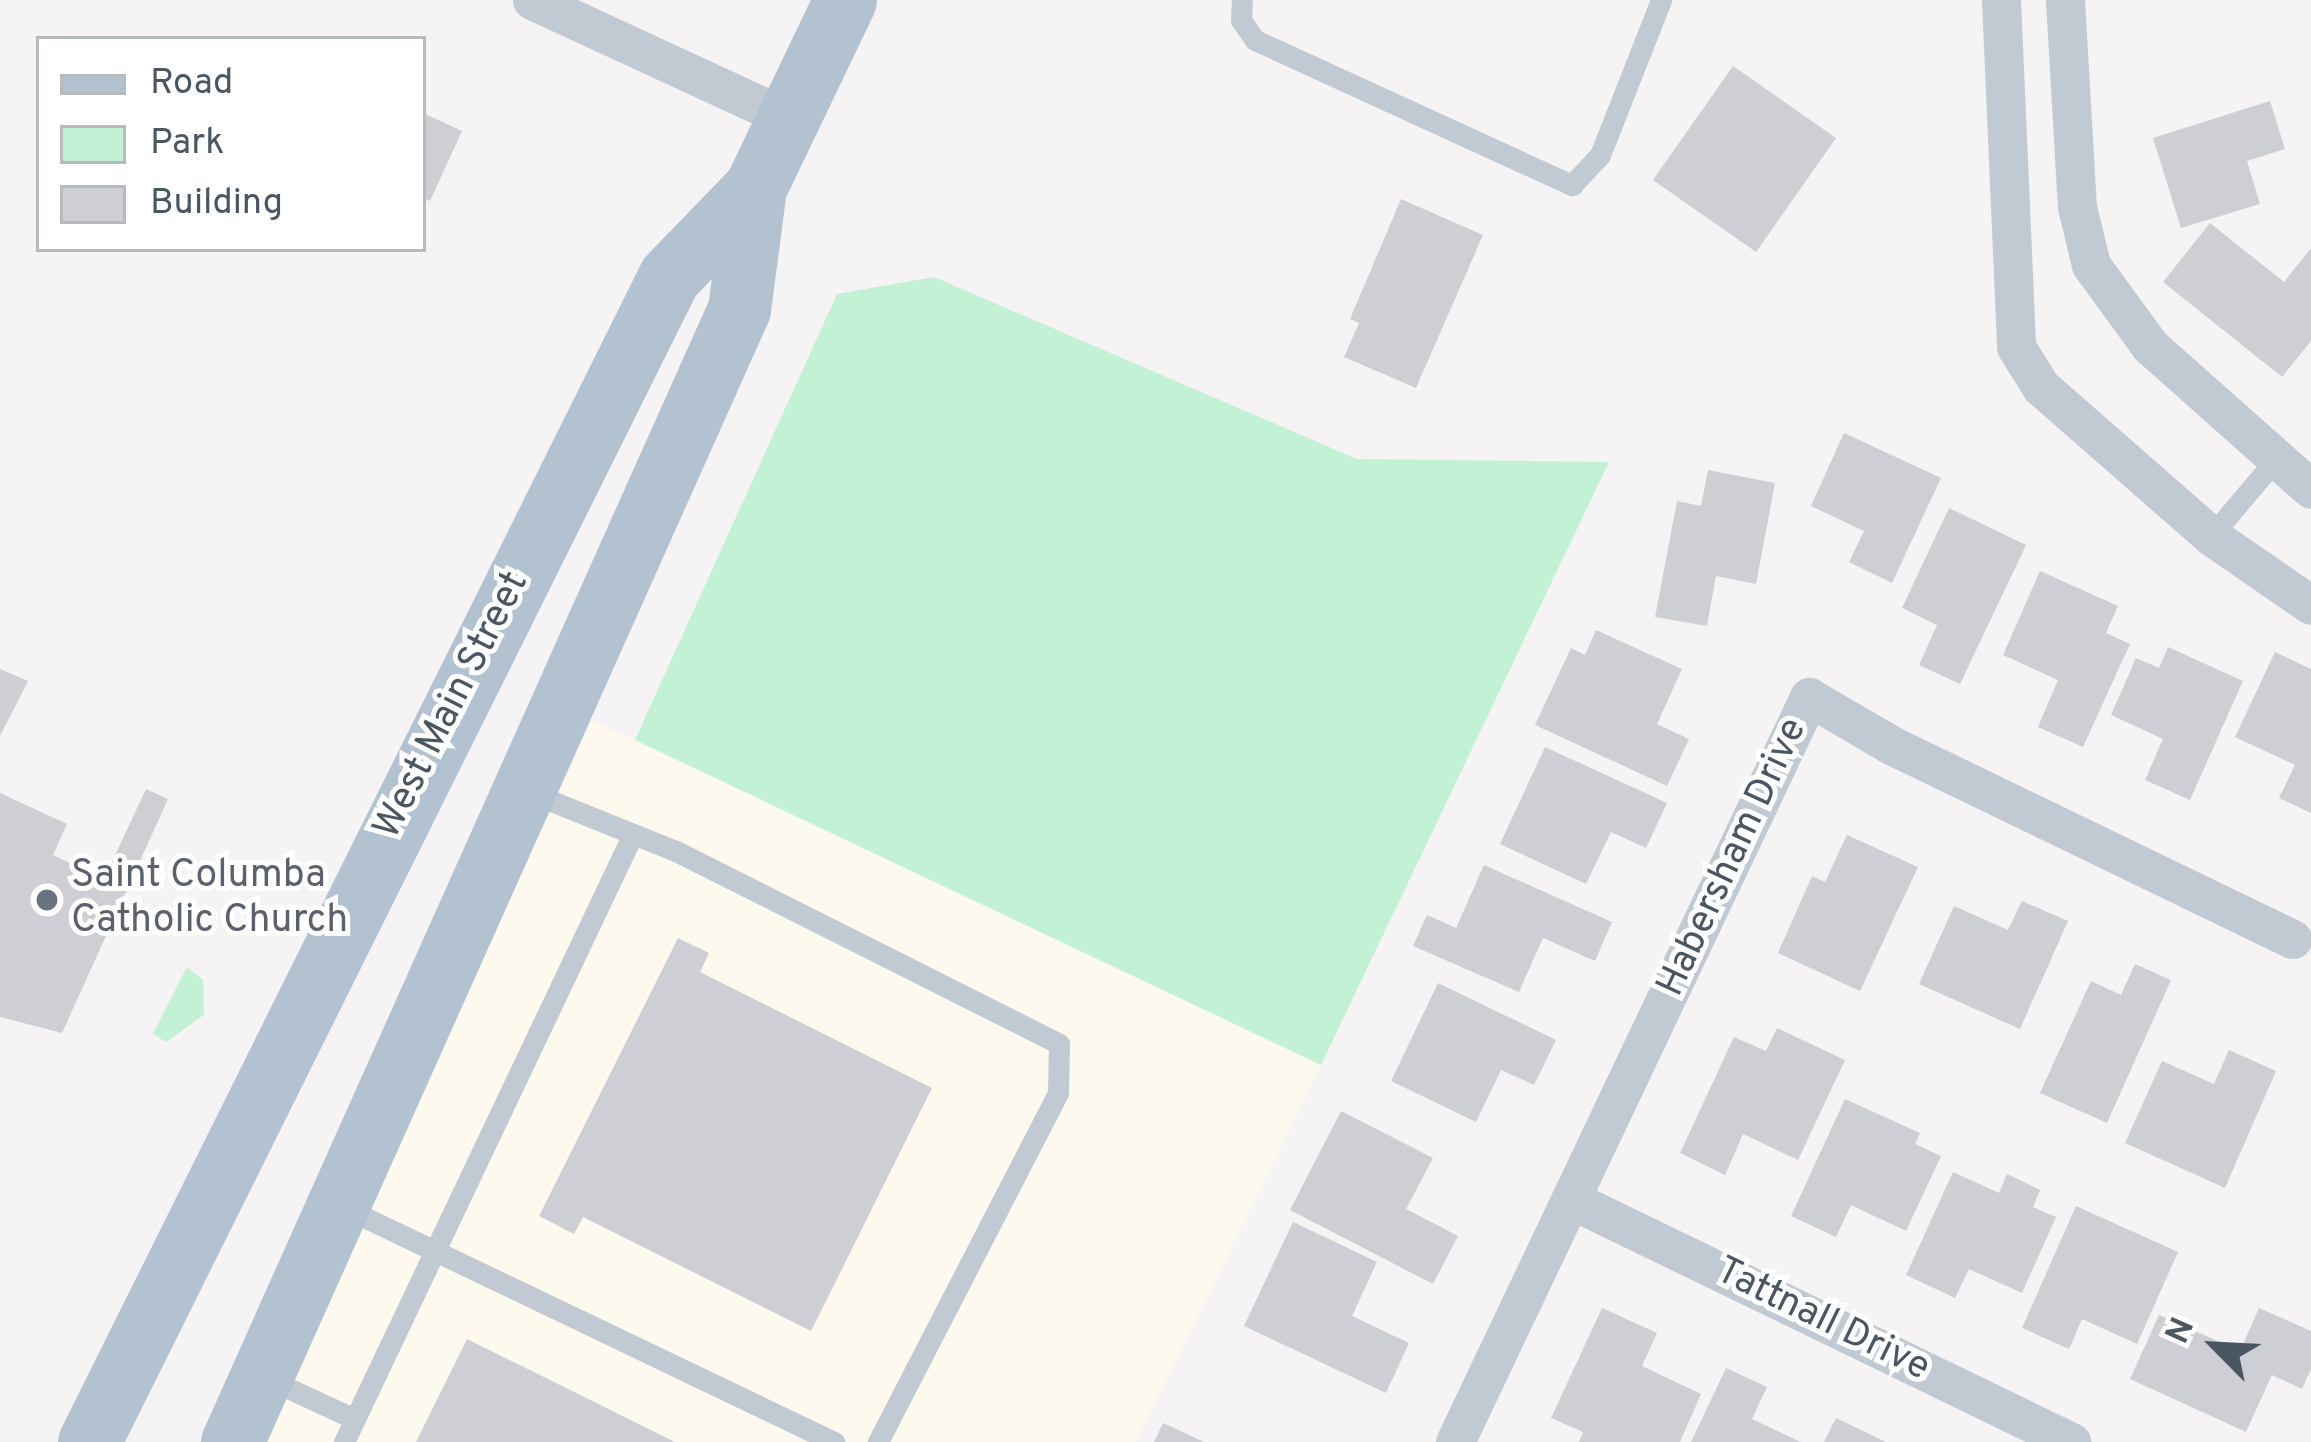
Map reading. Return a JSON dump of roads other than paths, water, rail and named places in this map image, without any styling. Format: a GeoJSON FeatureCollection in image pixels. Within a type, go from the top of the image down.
{"type":"FeatureCollection","features":[{"type":"Feature","properties":{"kind":"main road","name":"West Main Street"},"geometry":{"type":"LineString","coordinates":[[88,1442],[669,277],[755,188],[845,0]]}},
{"type":"Feature","properties":{"kind":"main road","name":"West Main Street"},"geometry":{"type":"LineString","coordinates":[[232,1442],[739,309],[755,188]]}},
{"type":"Feature","properties":{"kind":"street"},"geometry":{"type":"LineString","coordinates":[[532,0],[789,119]]}},
{"type":"Feature","properties":{"kind":"street"},"geometry":{"type":"LineString","coordinates":[[2001,0],[2016,347],[2041,387],[2212,536],[2311,605]]}},
{"type":"Feature","properties":{"kind":"street"},"geometry":{"type":"LineString","coordinates":[[2065,0],[2077,207],[2091,265],[2150,346],[2311,489]]}},
{"type":"Feature","properties":{"kind":"street","name":"Habersham Drive"},"geometry":{"type":"LineString","coordinates":[[1455,1442],[1808,697],[1891,746],[2293,939]]}},
{"type":"Feature","properties":{"kind":"street","name":"Tattnall Drive"},"geometry":{"type":"LineString","coordinates":[[1572,1200],[2071,1442]]}},
{"type":"Feature","properties":{"kind":"lane"},"geometry":{"type":"LineString","coordinates":[[1242,0],[1241,20],[1255,40],[1573,185],[1600,155],[1661,0]]}},
{"type":"Feature","properties":{"kind":"lane"},"geometry":{"type":"LineString","coordinates":[[2212,536],[2277,458]]}},
{"type":"Feature","properties":{"kind":"lane"},"geometry":{"type":"LineString","coordinates":[[526,791],[631,838],[676,851],[1059,1044],[1058,1093],[878,1442]]}},
{"type":"Feature","properties":{"kind":"lane"},"geometry":{"type":"LineString","coordinates":[[344,1442],[631,838]]}},
{"type":"Feature","properties":{"kind":"lane"},"geometry":{"type":"LineString","coordinates":[[340,1205],[834,1442]]}},
{"type":"Feature","properties":{"kind":"lane"},"geometry":{"type":"LineString","coordinates":[[263,1377],[355,1419]]}},
{"type":"Feature","properties":{"kind":"place","name":"Saint Columba Catholic Church"},"geometry":{"type":"Point","coordinates":[47,900]}}]}
